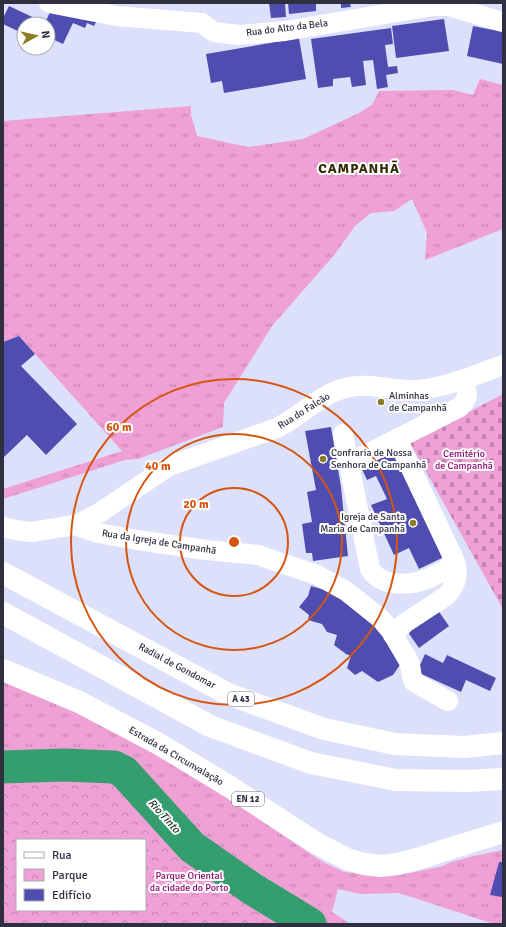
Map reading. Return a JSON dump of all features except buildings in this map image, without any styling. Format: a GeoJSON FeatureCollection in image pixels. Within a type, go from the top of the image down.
{"type":"FeatureCollection","features":[{"type":"Feature","properties":{"kind":"main road","name":"Radial de Gondomar"},"geometry":{"type":"LineString","coordinates":[[3,573],[228,694],[324,729],[395,744],[464,747],[503,744]]}},
{"type":"Feature","properties":{"kind":"main road"},"geometry":{"type":"LineString","coordinates":[[3,613],[210,726],[311,763],[396,780],[468,782],[503,779]]}},
{"type":"Feature","properties":{"kind":"main road","name":"Estrada da Circunvalação"},"geometry":{"type":"LineString","coordinates":[[3,670],[79,702],[159,744],[230,787],[316,843],[347,859],[364,864],[380,866],[398,864],[503,832]]}},
{"type":"Feature","properties":{"kind":"street","name":"Rua do Alto da Bela"},"geometry":{"type":"LineString","coordinates":[[49,3],[116,16],[202,23],[214,32],[239,35],[285,31],[433,6],[454,8],[503,22]]}},
{"type":"Feature","properties":{"kind":"street","name":"Rua do Falcão"},"geometry":{"type":"LineString","coordinates":[[75,525],[99,513],[169,466],[277,428],[289,422],[320,399],[343,388],[364,385],[417,390],[462,380],[503,365]]}},
{"type":"Feature","properties":{"kind":"street"},"geometry":{"type":"LineString","coordinates":[[349,463],[460,407],[467,395],[467,390],[462,380]]}},
{"type":"Feature","properties":{"kind":"street"},"geometry":{"type":"LineString","coordinates":[[344,434],[368,565],[372,572],[378,577],[390,582],[418,582],[431,578],[450,567],[453,562],[452,555]]}},
{"type":"Feature","properties":{"kind":"street"},"geometry":{"type":"LineString","coordinates":[[393,635],[405,623],[446,596],[456,582],[457,572],[457,564],[397,439]]}},
{"type":"Feature","properties":{"kind":"street","name":"Rua da Igreja de Campanhã"},"geometry":{"type":"LineString","coordinates":[[3,527],[31,532],[75,525],[98,533],[137,540],[206,550],[258,555],[317,575],[346,591],[381,620],[393,635],[411,665],[412,678],[414,682],[448,701]]}},
{"type":"Feature","properties":{"kind":"green space"},"geometry":{"type":"Polygon","coordinates":[[[480,79],[503,85],[503,229],[425,260],[427,233],[412,199],[394,211],[371,213],[355,226],[335,254],[272,326],[224,403],[223,427],[138,459],[125,460],[3,499],[3,489],[122,451],[19,336],[3,342],[3,121],[191,106],[191,115],[197,136],[248,147],[303,139],[357,114],[372,105],[379,91],[453,90],[473,95],[480,79]]]}},
{"type":"Feature","properties":{"kind":"green space","name":"Cemitério de Campanhã"},"geometry":{"type":"Polygon","coordinates":[[[503,394],[503,609],[410,443],[503,394]]]}},
{"type":"Feature","properties":{"kind":"green space"},"geometry":{"type":"Polygon","coordinates":[[[3,680],[89,718],[146,748],[209,786],[323,862],[344,872],[370,875],[410,873],[503,850],[503,924],[494,924],[399,893],[360,894],[338,889],[332,912],[296,895],[200,839],[123,757],[3,757],[3,680]]]}},
{"type":"Feature","properties":{"kind":"green space","name":"Parque Oriental da cidade do Porto"},"geometry":{"type":"Polygon","coordinates":[[[3,757],[123,757],[200,839],[296,895],[332,912],[350,924],[3,924],[3,757]]]}},
{"type":"Feature","properties":{"kind":"waterway","name":"Rio Tinto"},"geometry":{"type":"LineString","coordinates":[[3,767],[64,765],[114,767],[124,772],[192,847],[251,888],[310,924]]}},
{"type":"Feature","properties":{"kind":"place","name":"Alminhas de Campanhã"},"geometry":{"type":"Point","coordinates":[381,402]}},
{"type":"Feature","properties":{"kind":"place","name":"Confraria de Nossa Senhora de Campanhã"},"geometry":{"type":"Point","coordinates":[323,459]}},
{"type":"Feature","properties":{"kind":"place","name":"Igreja de Santa Maria de Campanhã"},"geometry":{"type":"Point","coordinates":[413,523]}},
{"type":"Feature","properties":{"kind":"district","name":"CAMPANHÃ"},"geometry":{"type":"Point","coordinates":[359,168]}}]}
